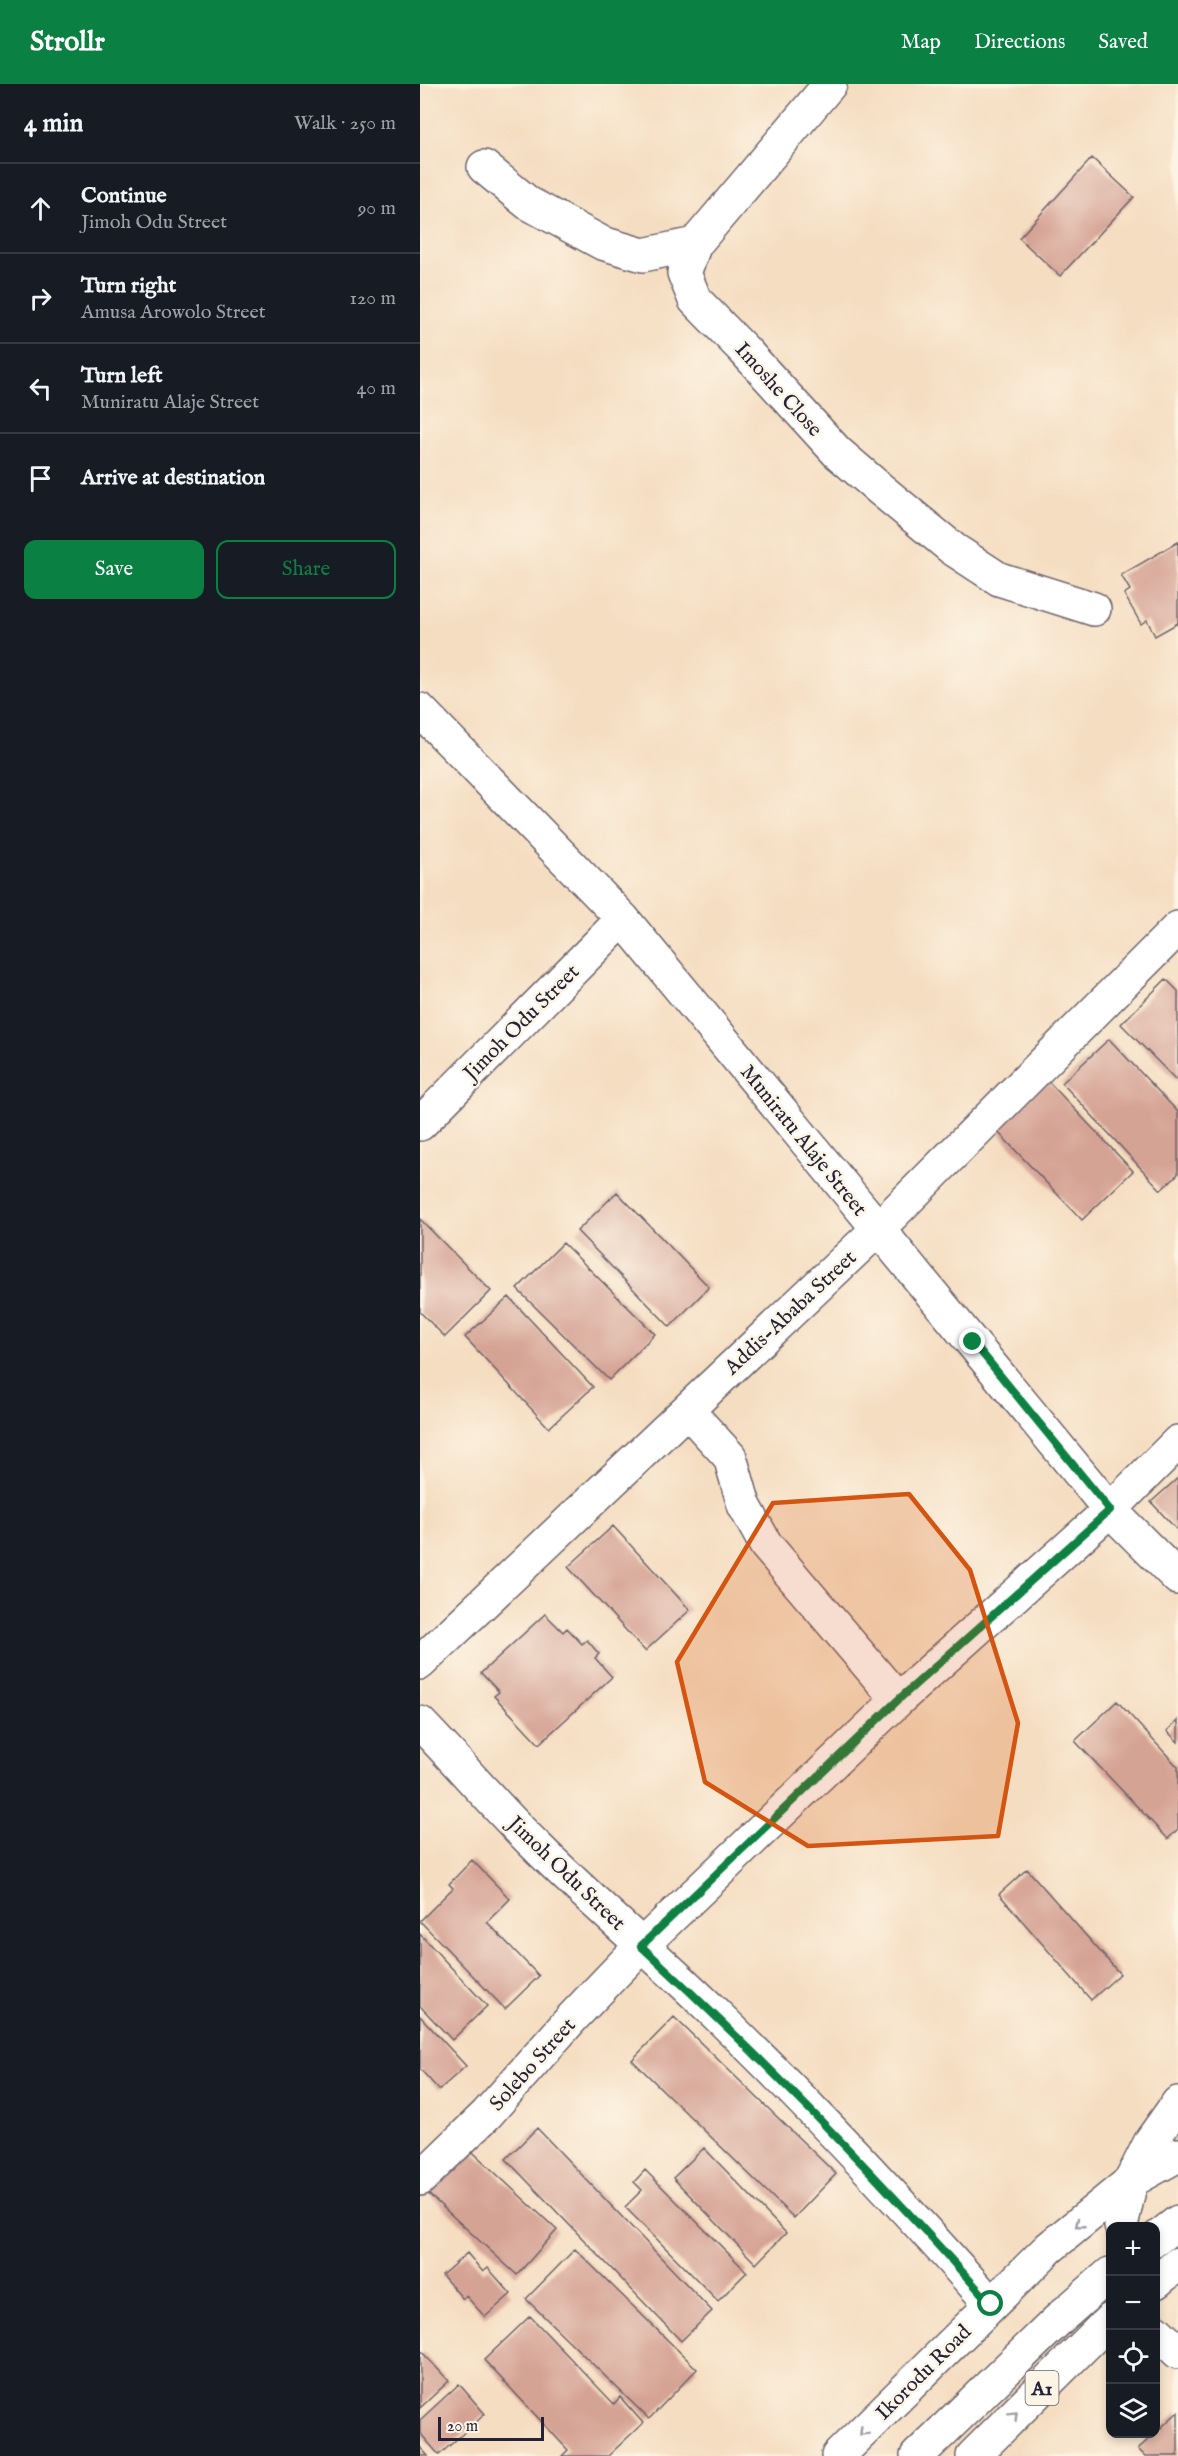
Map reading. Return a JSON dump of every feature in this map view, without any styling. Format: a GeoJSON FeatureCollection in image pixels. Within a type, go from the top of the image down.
{"type":"FeatureCollection","features":[{"type":"Feature","properties":{"kind":"main road","name":"Imoshe Close"},"geometry":{"type":"LineString","coordinates":[[830,84],[694,244],[684,273],[695,300],[837,452],[953,549],[999,579],[1094,609]]}},
{"type":"Feature","properties":{"kind":"main road"},"geometry":{"type":"LineString","coordinates":[[484,167],[528,203],[602,243],[643,255],[694,244]]}},
{"type":"Feature","properties":{"kind":"main road","name":"Muniratu Alaje Street"},"geometry":{"type":"LineString","coordinates":[[420,710],[622,919],[1110,1510],[1178,1578]]}},
{"type":"Feature","properties":{"kind":"main road","name":"Jimoh Odu Street"},"geometry":{"type":"LineString","coordinates":[[420,1124],[622,919]]}},
{"type":"Feature","properties":{"kind":"main road","name":"Addis-Ababa Street"},"geometry":{"type":"LineString","coordinates":[[420,1663],[878,1229],[1178,928]]}},
{"type":"Feature","properties":{"kind":"main road"},"geometry":{"type":"LineString","coordinates":[[687,1410],[729,1457],[744,1504],[765,1545],[898,1700]]}},
{"type":"Feature","properties":{"kind":"main road","name":"Solebo Street"},"geometry":{"type":"LineString","coordinates":[[420,2179],[488,2114],[573,2017],[641,1946],[898,1700],[1110,1510],[1178,1442]]}},
{"type":"Feature","properties":{"kind":"main road","name":"Jimoh Odu Street"},"geometry":{"type":"LineString","coordinates":[[420,1723],[533,1844],[720,2018],[822,2121],[914,2217],[991,2304]]}},
{"type":"Feature","properties":{"kind":"main road"},"geometry":{"type":"LineString","coordinates":[[1122,2222],[1131,2181],[1150,2141],[1178,2103]]}},
{"type":"Feature","properties":{"kind":"main road","name":"Ikorodu Road"},"geometry":{"type":"LineString","coordinates":[[838,2456],[1049,2248],[1131,2181],[1178,2155]]}},
{"type":"Feature","properties":{"kind":"main road"},"geometry":{"type":"LineString","coordinates":[[1160,2235],[1178,2222]]}},
{"type":"Feature","properties":{"kind":"main road"},"geometry":{"type":"LineString","coordinates":[[1160,2278],[1178,2264]]}},
{"type":"Feature","properties":{"kind":"main road"},"geometry":{"type":"LineString","coordinates":[[917,2456],[1062,2316],[1108,2276]]}},
{"type":"Feature","properties":{"kind":"main road","name":"A1"},"geometry":{"type":"LineString","coordinates":[[973,2456],[1106,2324]]}},
{"type":"Feature","properties":{"kind":"main road"},"geometry":{"type":"LineString","coordinates":[[1160,2336],[1178,2352]]}},
{"type":"Feature","properties":{"kind":"highlighted area"},"geometry":{"type":"Polygon","coordinates":[[[909,1494],[970,1570],[1018,1723],[998,1836],[808,1846],[705,1782],[677,1662],[773,1503],[909,1494]]]}},
{"type":"Feature","properties":{"kind":"building"},"geometry":{"type":"Polygon","coordinates":[[[1092,158],[1134,197],[1060,276],[1019,238],[1092,158]]]}},
{"type":"Feature","properties":{"kind":"building"},"geometry":{"type":"Polygon","coordinates":[[[1178,542],[1178,623],[1155,636],[1147,620],[1141,624],[1124,594],[1130,590],[1121,575],[1178,542]]]}},
{"type":"Feature","properties":{"kind":"building"},"geometry":{"type":"Polygon","coordinates":[[[1166,979],[1178,991],[1178,1082],[1121,1024],[1166,979]]]}},
{"type":"Feature","properties":{"kind":"building"},"geometry":{"type":"Polygon","coordinates":[[[1109,1039],[1178,1112],[1178,1174],[1161,1190],[1062,1083],[1109,1039]]]}},
{"type":"Feature","properties":{"kind":"building"},"geometry":{"type":"Polygon","coordinates":[[[1047,1080],[1133,1171],[1082,1220],[996,1130],[1047,1080]]]}},
{"type":"Feature","properties":{"kind":"building"},"geometry":{"type":"Polygon","coordinates":[[[617,1192],[709,1287],[670,1327],[577,1231],[617,1192]]]}},
{"type":"Feature","properties":{"kind":"building"},"geometry":{"type":"Polygon","coordinates":[[[420,1219],[491,1291],[445,1337],[420,1312],[420,1219]]]}},
{"type":"Feature","properties":{"kind":"building"},"geometry":{"type":"Polygon","coordinates":[[[563,1243],[655,1334],[609,1380],[517,1289],[563,1243]]]}},
{"type":"Feature","properties":{"kind":"building"},"geometry":{"type":"Polygon","coordinates":[[[509,1297],[593,1387],[549,1428],[465,1337],[509,1297]]]}},
{"type":"Feature","properties":{"kind":"building"},"geometry":{"type":"Polygon","coordinates":[[[1178,1478],[1178,1531],[1151,1502],[1178,1478]]]}},
{"type":"Feature","properties":{"kind":"building"},"geometry":{"type":"Polygon","coordinates":[[[613,1526],[690,1610],[645,1651],[568,1567],[613,1526]]]}},
{"type":"Feature","properties":{"kind":"building"},"geometry":{"type":"Polygon","coordinates":[[[545,1614],[563,1632],[567,1628],[582,1644],[587,1640],[599,1654],[595,1658],[612,1677],[539,1744],[494,1696],[499,1692],[481,1673],[545,1614]]]}},
{"type":"Feature","properties":{"kind":"building"},"geometry":{"type":"Polygon","coordinates":[[[1117,1701],[1178,1767],[1178,1829],[1168,1839],[1075,1741],[1117,1701]]]}},
{"type":"Feature","properties":{"kind":"building"},"geometry":{"type":"Polygon","coordinates":[[[1178,1720],[1178,1742],[1167,1731],[1178,1720]]]}},
{"type":"Feature","properties":{"kind":"building"},"geometry":{"type":"Polygon","coordinates":[[[472,1860],[510,1899],[487,1922],[539,1976],[505,2009],[420,1921],[453,1888],[449,1884],[472,1860]]]}},
{"type":"Feature","properties":{"kind":"building"},"geometry":{"type":"Polygon","coordinates":[[[1027,1869],[1120,1974],[1091,2000],[999,1894],[1027,1869]]]}},
{"type":"Feature","properties":{"kind":"building"},"geometry":{"type":"Polygon","coordinates":[[[420,1934],[487,2006],[452,2040],[420,2006],[420,1934]]]}},
{"type":"Feature","properties":{"kind":"building"},"geometry":{"type":"Polygon","coordinates":[[[420,2016],[466,2066],[439,2090],[420,2069],[420,2016]]]}},
{"type":"Feature","properties":{"kind":"building"},"geometry":{"type":"Polygon","coordinates":[[[674,2017],[836,2174],[794,2218],[632,2060],[674,2017]]]}},
{"type":"Feature","properties":{"kind":"building"},"geometry":{"type":"Polygon","coordinates":[[[537,2128],[712,2311],[681,2341],[506,2159],[537,2128]]]}},
{"type":"Feature","properties":{"kind":"building"},"geometry":{"type":"Polygon","coordinates":[[[464,2144],[557,2230],[517,2275],[423,2189],[464,2144]]]}},
{"type":"Feature","properties":{"kind":"building"},"geometry":{"type":"Polygon","coordinates":[[[704,2148],[786,2233],[756,2264],[673,2178],[704,2148]]]}},
{"type":"Feature","properties":{"kind":"building"},"geometry":{"type":"Polygon","coordinates":[[[645,2170],[747,2272],[718,2301],[625,2207],[642,2190],[634,2182],[645,2170]]]}},
{"type":"Feature","properties":{"kind":"building"},"geometry":{"type":"Polygon","coordinates":[[[575,2249],[697,2369],[649,2419],[526,2299],[575,2249]]]}},
{"type":"Feature","properties":{"kind":"building"},"geometry":{"type":"Polygon","coordinates":[[[467,2253],[483,2272],[488,2268],[511,2294],[485,2317],[466,2296],[463,2299],[442,2275],[467,2253]]]}},
{"type":"Feature","properties":{"kind":"building"},"geometry":{"type":"Polygon","coordinates":[[[530,2316],[614,2404],[620,2397],[643,2423],[608,2456],[562,2456],[568,2450],[484,2360],[530,2316]]]}},
{"type":"Feature","properties":{"kind":"building"},"geometry":{"type":"Polygon","coordinates":[[[420,2350],[449,2381],[420,2408],[420,2350]]]}},
{"type":"Feature","properties":{"kind":"building"},"geometry":{"type":"Polygon","coordinates":[[[459,2384],[485,2414],[439,2455],[420,2433],[420,2420],[459,2384]]]}},
{"type":"Feature","properties":{"kind":"building"},"geometry":{"type":"Polygon","coordinates":[[[1178,2412],[1178,2456],[1145,2456],[1138,2449],[1150,2438],[1160,2438],[1160,2429],[1178,2412]]]}},
{"type":"Feature","properties":{"kind":"building"},"geometry":{"type":"Polygon","coordinates":[[[420,2447],[428,2456],[420,2456],[420,2447]]]}},
{"type":"Feature","properties":{"kind":"route"},"geometry":{"type":"LineString","coordinates":[[973,1342],[1110,1510],[898,1700],[641,1946],[720,2018],[822,2121],[914,2217],[991,2304]]}}]}
